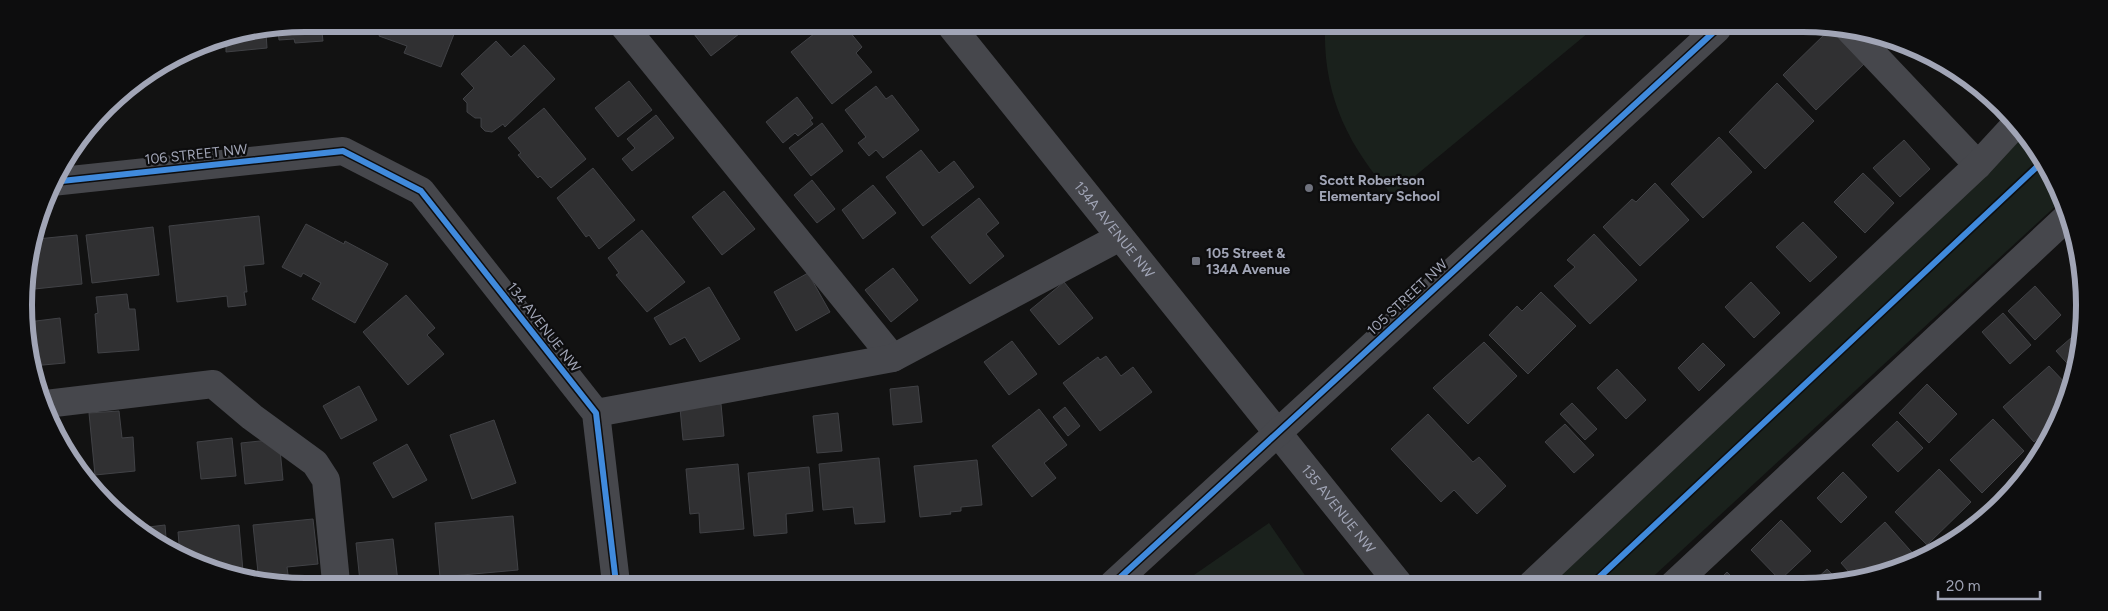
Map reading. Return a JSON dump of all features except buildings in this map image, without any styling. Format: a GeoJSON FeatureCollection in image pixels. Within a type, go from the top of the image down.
{"type":"FeatureCollection","features":[{"type":"Feature","properties":{"kind":"street"},"geometry":{"type":"LineString","coordinates":[[629,32],[892,358]]}},
{"type":"Feature","properties":{"kind":"street","name":"134A AVENUE NW"},"geometry":{"type":"LineString","coordinates":[[956,32],[1278,434]]}},
{"type":"Feature","properties":{"kind":"street","name":"105 STREET NW"},"geometry":{"type":"LineString","coordinates":[[1121,578],[1714,32]]}},
{"type":"Feature","properties":{"kind":"street"},"geometry":{"type":"LineString","coordinates":[[1857,38],[1978,165]]}},
{"type":"Feature","properties":{"kind":"street"},"geometry":{"type":"LineString","coordinates":[[1538,578],[1978,165],[2011,129]]}},
{"type":"Feature","properties":{"kind":"street","name":"106 STREET NW"},"geometry":{"type":"LineString","coordinates":[[63,181],[343,150]]}},
{"type":"Feature","properties":{"kind":"street","name":"134 AVENUE NW"},"geometry":{"type":"LineString","coordinates":[[343,150],[421,191],[596,414]]}},
{"type":"Feature","properties":{"kind":"street"},"geometry":{"type":"LineString","coordinates":[[1679,578],[2062,222]]}},
{"type":"Feature","properties":{"kind":"street"},"geometry":{"type":"LineString","coordinates":[[615,578],[596,414],[892,358],[1120,236]]}},
{"type":"Feature","properties":{"kind":"street"},"geometry":{"type":"LineString","coordinates":[[51,403],[213,384],[252,417],[315,463],[326,480],[336,578]]}},
{"type":"Feature","properties":{"kind":"street","name":"135 AVENUE NW"},"geometry":{"type":"LineString","coordinates":[[1278,434],[1394,578]]}},
{"type":"Feature","properties":{"kind":"shaded area"},"geometry":{"type":"Polygon","coordinates":[[[1325,32],[1588,32],[1392,195],[1363,158],[1341,118],[1328,75],[1325,32]]]}},
{"type":"Feature","properties":{"kind":"shaded area"},"geometry":{"type":"Polygon","coordinates":[[[2015,134],[2039,169],[2057,205],[1652,578],[1519,578],[2015,134]]]}},
{"type":"Feature","properties":{"kind":"shaded area"},"geometry":{"type":"Polygon","coordinates":[[[1269,523],[1307,578],[1190,578],[1269,523]]]}},
{"type":"Feature","properties":{"kind":"cycle path"},"geometry":{"type":"LineString","coordinates":[[1120,578],[1714,32]]}},
{"type":"Feature","properties":{"kind":"cycle path"},"geometry":{"type":"LineString","coordinates":[[63,181],[343,151],[421,191],[596,413],[615,578]]}},
{"type":"Feature","properties":{"kind":"cycle path"},"geometry":{"type":"LineString","coordinates":[[1598,578],[2037,166]]}},
{"type":"Feature","properties":{"kind":"place","name":"Scott Robertson Elementary School"},"geometry":{"type":"Point","coordinates":[1309,188]}},
{"type":"Feature","properties":{"kind":"place","name":"105 Street & 134A Avenue"},"geometry":{"type":"Point","coordinates":[1196,261]}}]}
